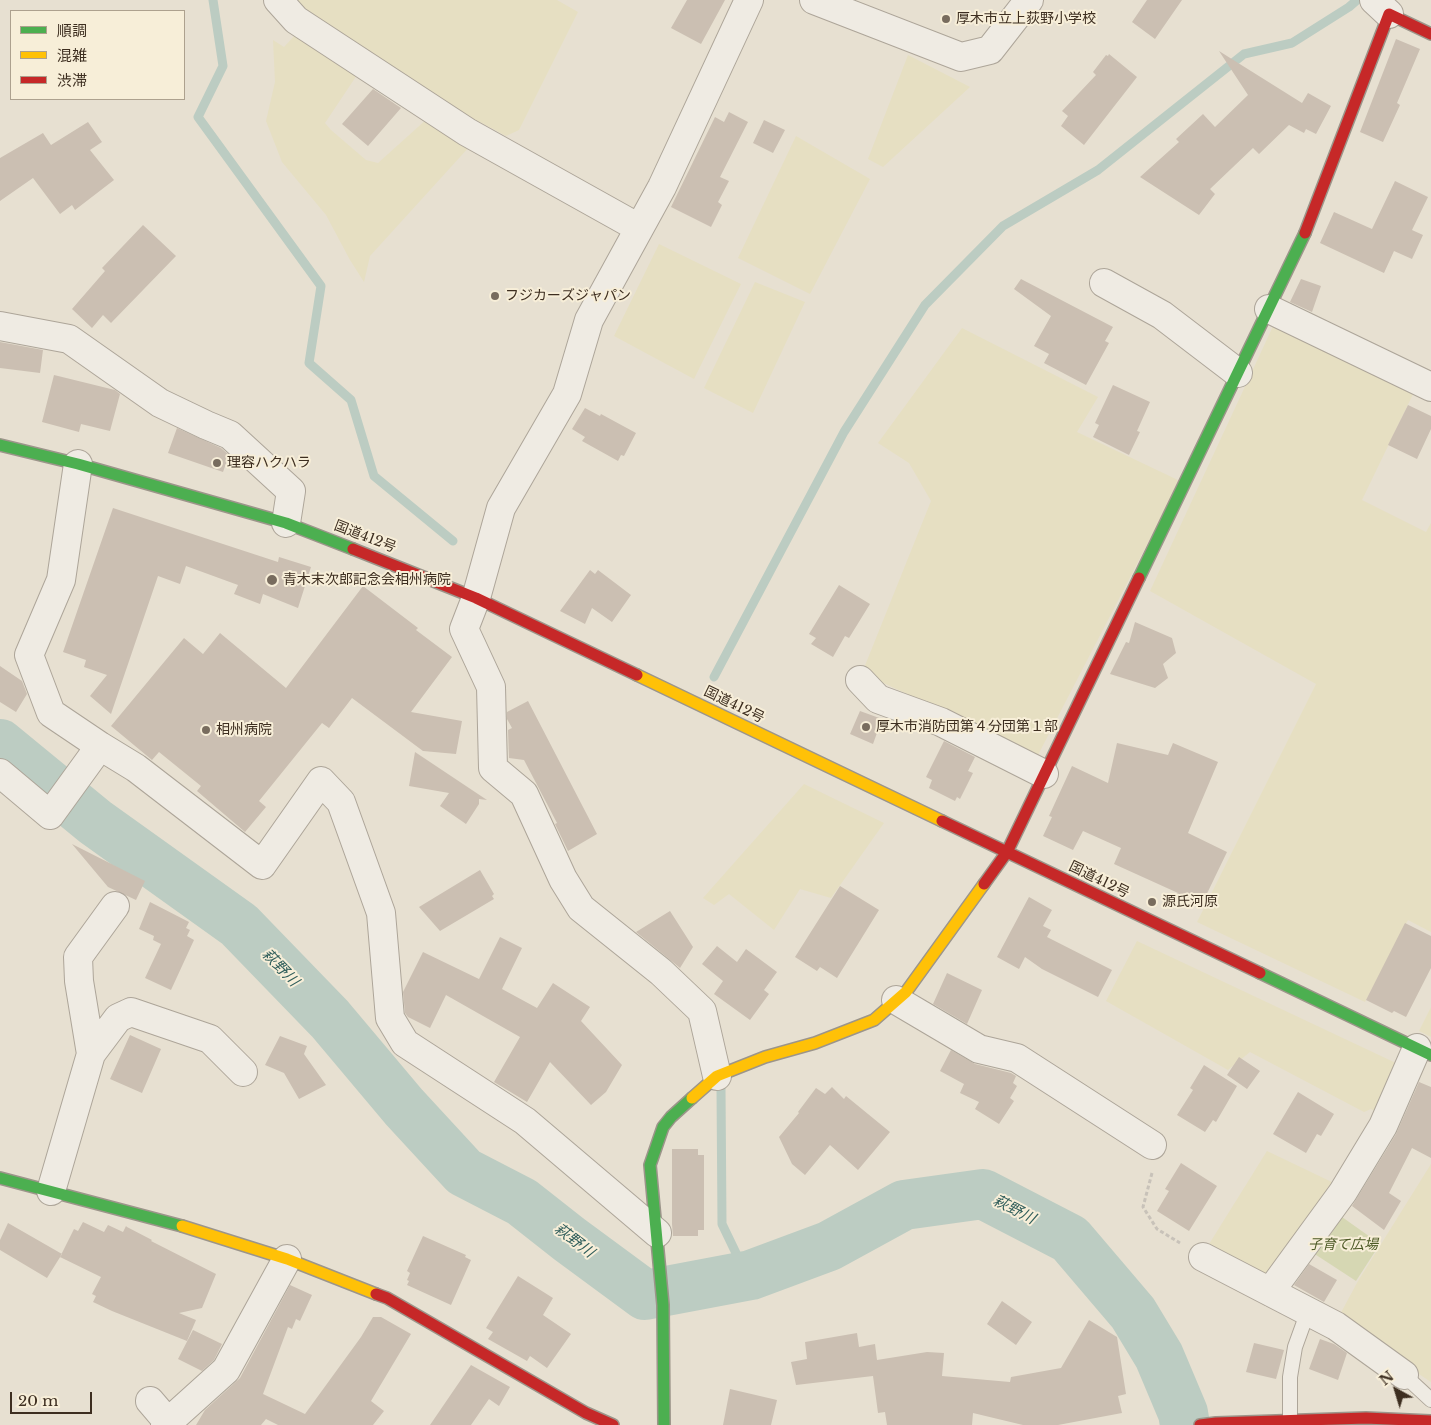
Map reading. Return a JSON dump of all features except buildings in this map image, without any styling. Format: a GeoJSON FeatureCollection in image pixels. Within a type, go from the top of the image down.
{"type":"FeatureCollection","features":[{"type":"Feature","properties":{"kind":"main road"},"geometry":{"type":"LineString","coordinates":[[664,1425],[663,1305],[650,1165],[664,1127],[671,1117],[717,1076],[765,1057],[815,1043],[874,1020],[906,992],[1007,852],[1301,244],[1382,7],[1431,34]]}},
{"type":"Feature","properties":{"kind":"main road","name":"国道412号"},"geometry":{"type":"LineString","coordinates":[[0,444],[286,523],[476,598],[1424,1052]]}},
{"type":"Feature","properties":{"kind":"main road"},"geometry":{"type":"LineString","coordinates":[[0,1178],[153,1217],[223,1238],[287,1259],[387,1298],[586,1413],[613,1425]]}},
{"type":"Feature","properties":{"kind":"main road"},"geometry":{"type":"LineString","coordinates":[[1211,1424],[1366,1418],[1431,1421]]}},
{"type":"Feature","properties":{"kind":"street"},"geometry":{"type":"LineString","coordinates":[[278,0],[296,20],[467,132],[640,228]]}},
{"type":"Feature","properties":{"kind":"street"},"geometry":{"type":"LineString","coordinates":[[717,1076],[702,1011],[661,972],[581,908],[563,879],[524,794],[493,768],[491,687],[464,629],[476,598],[501,508],[567,394],[589,320],[662,187],[749,0]]}},
{"type":"Feature","properties":{"kind":"street"},"geometry":{"type":"LineString","coordinates":[[814,0],[962,57],[990,50],[1029,0]]}},
{"type":"Feature","properties":{"kind":"street"},"geometry":{"type":"LineString","coordinates":[[1104,283],[1162,315],[1238,373]]}},
{"type":"Feature","properties":{"kind":"street"},"geometry":{"type":"LineString","coordinates":[[1269,309],[1431,387]]}},
{"type":"Feature","properties":{"kind":"street"},"geometry":{"type":"LineString","coordinates":[[0,326],[69,339],[160,403],[230,435],[291,491],[286,523]]}},
{"type":"Feature","properties":{"kind":"street"},"geometry":{"type":"LineString","coordinates":[[78,464],[61,580],[29,655],[51,713],[99,747],[136,768],[262,866],[321,781],[341,802],[381,913],[390,1018],[405,1043],[525,1121],[658,1243]]}},
{"type":"Feature","properties":{"kind":"street"},"geometry":{"type":"LineString","coordinates":[[860,680],[878,699],[940,722],[1044,774]]}},
{"type":"Feature","properties":{"kind":"street"},"geometry":{"type":"LineString","coordinates":[[0,772],[50,815],[99,747]]}},
{"type":"Feature","properties":{"kind":"street"},"geometry":{"type":"LineString","coordinates":[[91,1054],[79,981],[78,957],[115,906]]}},
{"type":"Feature","properties":{"kind":"street"},"geometry":{"type":"LineString","coordinates":[[896,1000],[980,1049],[1017,1058],[1152,1145]]}},
{"type":"Feature","properties":{"kind":"street"},"geometry":{"type":"LineString","coordinates":[[51,1191],[91,1054],[118,1018],[131,1012],[210,1038],[242,1072]]}},
{"type":"Feature","properties":{"kind":"street"},"geometry":{"type":"LineString","coordinates":[[1270,1292],[1343,1192],[1383,1126],[1424,1052]]}},
{"type":"Feature","properties":{"kind":"street"},"geometry":{"type":"LineString","coordinates":[[1203,1257],[1336,1326],[1404,1375]]}},
{"type":"Feature","properties":{"kind":"street"},"geometry":{"type":"LineString","coordinates":[[150,1401],[167,1424],[226,1370],[287,1259]]}},
{"type":"Feature","properties":{"kind":"lane"},"geometry":{"type":"LineString","coordinates":[[1290,1420],[1290,1377],[1295,1347],[1308,1311]]}},
{"type":"Feature","properties":{"kind":"lane"},"geometry":{"type":"LineString","coordinates":[[1404,1375],[1431,1400]]}},
{"type":"Feature","properties":{"kind":"path"},"geometry":{"type":"LineString","coordinates":[[1152,1145],[1155,1164],[1143,1207],[1157,1229],[1203,1257]]}},
{"type":"Feature","properties":{"kind":"shaded area"},"geometry":{"type":"Polygon","coordinates":[[[291,0],[557,0],[578,12],[519,130],[506,136],[482,123],[458,115],[291,0]]]}},
{"type":"Feature","properties":{"kind":"shaded area"},"geometry":{"type":"Polygon","coordinates":[[[296,34],[357,75],[325,123],[366,160],[378,163],[428,118],[470,146],[370,256],[364,282],[326,215],[282,162],[266,121],[275,82],[273,40],[284,47],[296,34]]]}},
{"type":"Feature","properties":{"kind":"shaded area"},"geometry":{"type":"Polygon","coordinates":[[[908,55],[970,87],[883,167],[868,159],[908,55]]]}},
{"type":"Feature","properties":{"kind":"shaded area"},"geometry":{"type":"Polygon","coordinates":[[[796,136],[870,179],[810,294],[738,258],[796,136]]]}},
{"type":"Feature","properties":{"kind":"shaded area"},"geometry":{"type":"Polygon","coordinates":[[[659,244],[741,284],[694,379],[614,336],[659,244]]]}},
{"type":"Feature","properties":{"kind":"shaded area"},"geometry":{"type":"Polygon","coordinates":[[[755,282],[805,302],[753,413],[704,388],[755,282]]]}},
{"type":"Feature","properties":{"kind":"shaded area"},"geometry":{"type":"Polygon","coordinates":[[[1275,322],[1416,388],[1362,500],[1426,532],[1431,523],[1431,932],[1408,920],[1365,1002],[1197,922],[1316,684],[1150,591],[1275,322]]]}},
{"type":"Feature","properties":{"kind":"shaded area"},"geometry":{"type":"Polygon","coordinates":[[[962,328],[1098,397],[1077,432],[1180,481],[1038,755],[862,673],[931,501],[909,463],[878,443],[962,328]]]}},
{"type":"Feature","properties":{"kind":"shaded area"},"geometry":{"type":"Polygon","coordinates":[[[804,784],[884,823],[831,898],[800,889],[774,930],[729,894],[714,905],[703,898],[804,784]]]}},
{"type":"Feature","properties":{"kind":"shaded area"},"geometry":{"type":"Polygon","coordinates":[[[1137,941],[1398,1064],[1382,1115],[1371,1109],[1364,1112],[1250,1052],[1228,1070],[1106,1001],[1137,941]]]}},
{"type":"Feature","properties":{"kind":"shaded area"},"geometry":{"type":"Polygon","coordinates":[[[1431,1007],[1431,1037],[1419,1031],[1431,1007]]]}},
{"type":"Feature","properties":{"kind":"shaded area"},"geometry":{"type":"Polygon","coordinates":[[[1267,1151],[1336,1184],[1270,1281],[1206,1249],[1267,1151]]]}},
{"type":"Feature","properties":{"kind":"shaded area"},"geometry":{"type":"Polygon","coordinates":[[[1431,1164],[1431,1382],[1337,1320],[1358,1281],[1431,1164]]]}},
{"type":"Feature","properties":{"kind":"green space","name":"子育て広場"},"geometry":{"type":"Polygon","coordinates":[[[1335,1212],[1380,1244],[1356,1281],[1307,1249],[1335,1212]]]}},
{"type":"Feature","properties":{"kind":"waterway"},"geometry":{"type":"LineString","coordinates":[[213,0],[223,66],[198,117],[321,286],[309,363],[351,400],[374,476],[453,541]]}},
{"type":"Feature","properties":{"kind":"waterway"},"geometry":{"type":"LineString","coordinates":[[714,677],[844,432],[925,305],[1003,226],[1098,170],[1244,54],[1292,43],[1357,0]]}},
{"type":"Feature","properties":{"kind":"waterway","name":"萩野川"},"geometry":{"type":"LineString","coordinates":[[0,744],[95,822],[239,925],[330,1019],[404,1107],[464,1172],[522,1202],[645,1295],[751,1275],[829,1246],[904,1205],[983,1194],[1070,1239],[1133,1313],[1159,1356],[1183,1413],[1185,1425]]}},
{"type":"Feature","properties":{"kind":"waterway"},"geometry":{"type":"LineString","coordinates":[[721,1088],[722,1224],[747,1276]]}},
{"type":"Feature","properties":{"kind":"traffic: fast"},"geometry":{"type":"LineString","coordinates":[[1139,578],[1305,233]]}},
{"type":"Feature","properties":{"kind":"traffic: fast"},"geometry":{"type":"LineString","coordinates":[[0,445],[78,464],[286,523],[353,549]]}},
{"type":"Feature","properties":{"kind":"traffic: fast"},"geometry":{"type":"LineString","coordinates":[[1260,973],[1431,1055]]}},
{"type":"Feature","properties":{"kind":"traffic: fast"},"geometry":{"type":"LineString","coordinates":[[664,1425],[663,1305],[650,1165],[663,1127],[692,1098]]}},
{"type":"Feature","properties":{"kind":"traffic: fast"},"geometry":{"type":"LineString","coordinates":[[0,1178],[182,1226]]}},
{"type":"Feature","properties":{"kind":"traffic: slow"},"geometry":{"type":"LineString","coordinates":[[637,675],[942,821]]}},
{"type":"Feature","properties":{"kind":"traffic: slow"},"geometry":{"type":"LineString","coordinates":[[692,1098],[717,1076],[765,1057],[815,1043],[874,1020],[906,992],[984,884]]}},
{"type":"Feature","properties":{"kind":"traffic: slow"},"geometry":{"type":"LineString","coordinates":[[182,1226],[287,1259],[376,1294]]}},
{"type":"Feature","properties":{"kind":"traffic: jam"},"geometry":{"type":"LineString","coordinates":[[1305,233],[1389,14],[1431,34]]}},
{"type":"Feature","properties":{"kind":"traffic: jam"},"geometry":{"type":"LineString","coordinates":[[353,549],[476,598],[637,675]]}},
{"type":"Feature","properties":{"kind":"traffic: jam"},"geometry":{"type":"LineString","coordinates":[[984,884],[1007,852],[1139,578]]}},
{"type":"Feature","properties":{"kind":"traffic: jam"},"geometry":{"type":"LineString","coordinates":[[942,821],[1260,973]]}},
{"type":"Feature","properties":{"kind":"traffic: jam"},"geometry":{"type":"LineString","coordinates":[[376,1294],[387,1298],[586,1413],[613,1425]]}},
{"type":"Feature","properties":{"kind":"traffic: jam"},"geometry":{"type":"LineString","coordinates":[[1200,1425],[1366,1418],[1431,1421]]}},
{"type":"Feature","properties":{"kind":"place","name":"厚木市立上荻野小学校"},"geometry":{"type":"Point","coordinates":[946,19]}},
{"type":"Feature","properties":{"kind":"place","name":"フジカーズジャパン"},"geometry":{"type":"Point","coordinates":[495,296]}},
{"type":"Feature","properties":{"kind":"place","name":"理容ハクハラ"},"geometry":{"type":"Point","coordinates":[217,463]}},
{"type":"Feature","properties":{"kind":"place","name":"青木末次郎記念会相州病院"},"geometry":{"type":"Point","coordinates":[272,580]}},
{"type":"Feature","properties":{"kind":"place","name":"厚木市消防団第４分団第１部"},"geometry":{"type":"Point","coordinates":[866,727]}},
{"type":"Feature","properties":{"kind":"place","name":"相州病院"},"geometry":{"type":"Point","coordinates":[206,730]}},
{"type":"Feature","properties":{"kind":"place","name":"源氏河原"},"geometry":{"type":"Point","coordinates":[1152,902]}}]}
